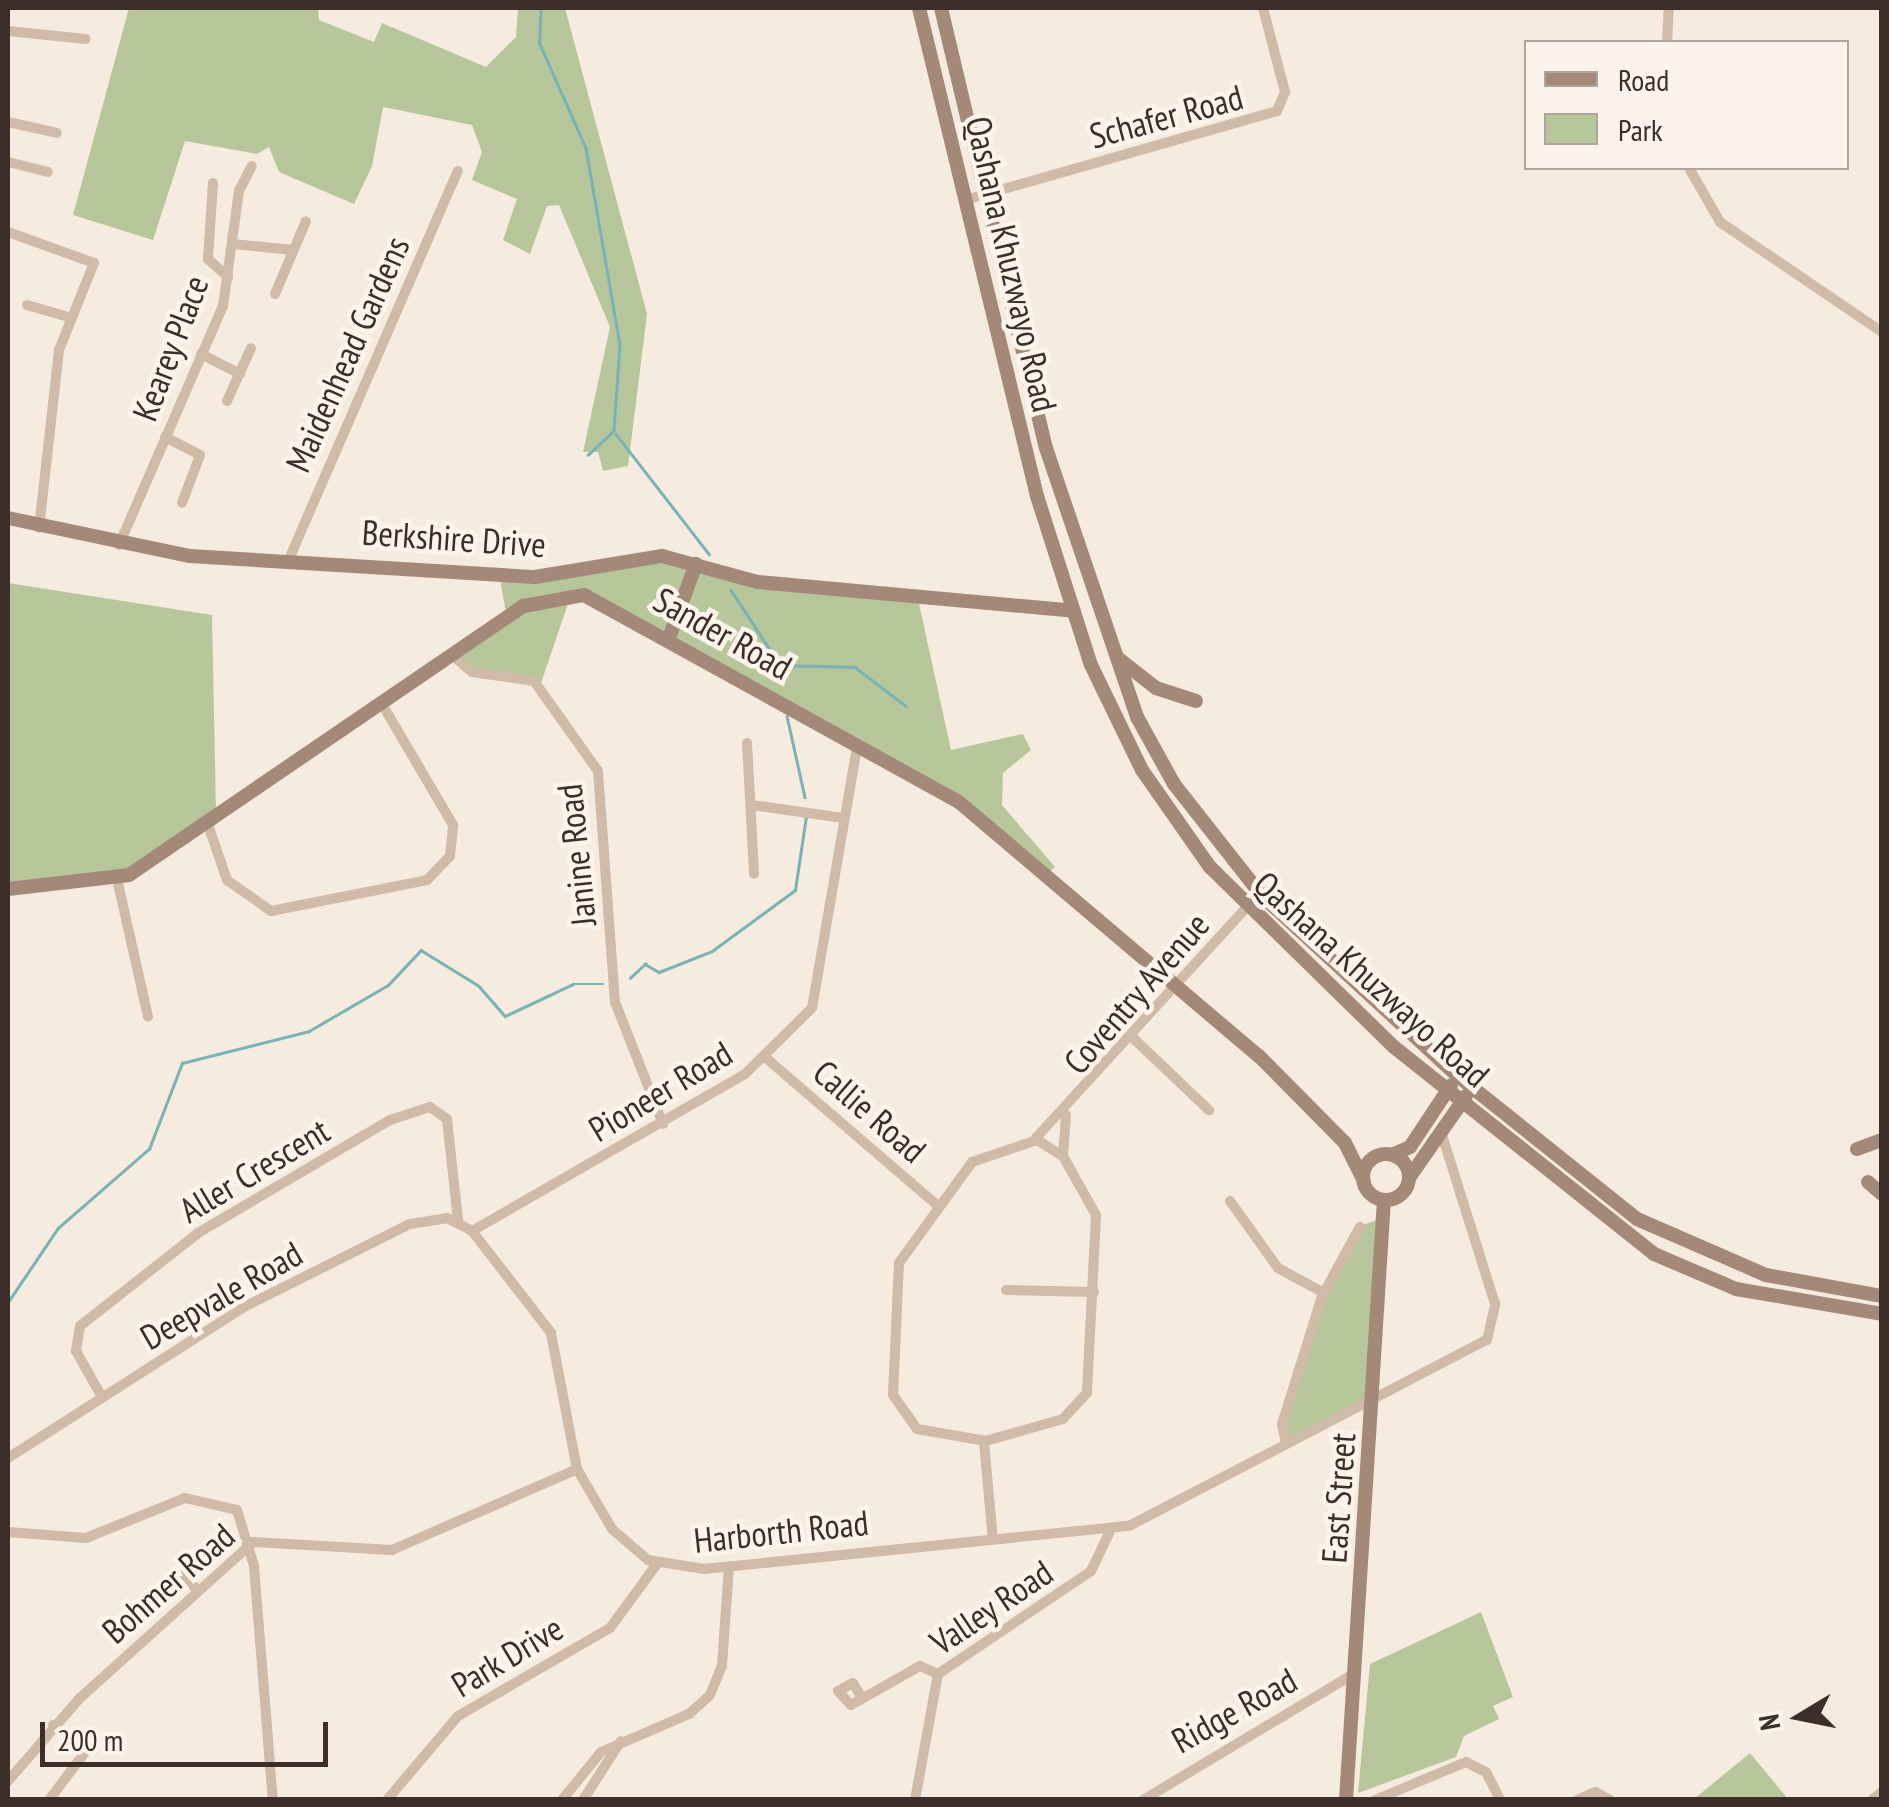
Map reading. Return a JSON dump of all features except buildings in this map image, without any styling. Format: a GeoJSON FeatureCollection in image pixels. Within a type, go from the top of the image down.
{"type":"FeatureCollection","features":[{"type":"Feature","properties":{"kind":"main road","name":"Qashana Khuzwayo Road"},"geometry":{"type":"LineString","coordinates":[[920,8],[965,200],[1074,611],[1116,725],[1246,908],[1461,1102],[1654,1254],[1736,1289],[1882,1314]]}},
{"type":"Feature","properties":{"kind":"main road","name":"Qashana Khuzwayo Road"},"geometry":{"type":"LineString","coordinates":[[941,8],[1046,448],[1115,655],[1156,754],[1232,862],[1458,1076],[1680,1245],[1766,1275],[1882,1296]]}},
{"type":"Feature","properties":{"kind":"main road","name":"Berkshire Drive"},"geometry":{"type":"LineString","coordinates":[[8,518],[39,529],[119,546],[535,577],[634,558],[696,564],[758,582],[1074,611]]}},
{"type":"Feature","properties":{"kind":"main road"},"geometry":{"type":"LineString","coordinates":[[670,638],[696,564]]}},
{"type":"Feature","properties":{"kind":"main road","name":"Sander Road"},"geometry":{"type":"LineString","coordinates":[[8,890],[117,879],[452,656],[555,594],[601,600],[858,740],[971,810],[1179,984],[1345,1143],[1364,1181],[1384,1200]]}},
{"type":"Feature","properties":{"kind":"main road"},"geometry":{"type":"LineString","coordinates":[[1115,655],[1156,688],[1196,701]]}},
{"type":"Feature","properties":{"kind":"main road"},"geometry":{"type":"LineString","coordinates":[[1364,1181],[1385,1156],[1410,1147],[1458,1076]]}},
{"type":"Feature","properties":{"kind":"main road"},"geometry":{"type":"LineString","coordinates":[[1384,1200],[1398,1197],[1472,1087]]}},
{"type":"Feature","properties":{"kind":"main road"},"geometry":{"type":"LineString","coordinates":[[1856,1148],[1882,1140]]}},
{"type":"Feature","properties":{"kind":"main road","name":"Sander Road"},"geometry":{"type":"LineString","coordinates":[[1345,1143],[1385,1156]]}},
{"type":"Feature","properties":{"kind":"main road"},"geometry":{"type":"LineString","coordinates":[[1385,1156],[1409,1178]]}},
{"type":"Feature","properties":{"kind":"main road"},"geometry":{"type":"LineString","coordinates":[[1868,1182],[1882,1194]]}},
{"type":"Feature","properties":{"kind":"main road","name":"East Street"},"geometry":{"type":"LineString","coordinates":[[1346,1800],[1384,1200]]}},
{"type":"Feature","properties":{"kind":"street","name":"Schafer Road"},"geometry":{"type":"LineString","coordinates":[[965,200],[1277,111],[1285,92],[1263,8]]}},
{"type":"Feature","properties":{"kind":"street"},"geometry":{"type":"LineString","coordinates":[[1667,40],[1669,8]]}},
{"type":"Feature","properties":{"kind":"street"},"geometry":{"type":"LineString","coordinates":[[8,31],[86,39]]}},
{"type":"Feature","properties":{"kind":"street"},"geometry":{"type":"LineString","coordinates":[[8,122],[58,133]]}},
{"type":"Feature","properties":{"kind":"street"},"geometry":{"type":"LineString","coordinates":[[8,162],[48,172]]}},
{"type":"Feature","properties":{"kind":"street","name":"Kearey Place"},"geometry":{"type":"LineString","coordinates":[[119,546],[201,354],[228,277],[232,244],[252,166]]}},
{"type":"Feature","properties":{"kind":"street"},"geometry":{"type":"LineString","coordinates":[[1690,170],[1720,222],[1882,332]]}},
{"type":"Feature","properties":{"kind":"street","name":"Maidenhead Gardens"},"geometry":{"type":"LineString","coordinates":[[288,559],[458,172]]}},
{"type":"Feature","properties":{"kind":"street"},"geometry":{"type":"LineString","coordinates":[[213,183],[208,260],[228,277]]}},
{"type":"Feature","properties":{"kind":"street"},"geometry":{"type":"LineString","coordinates":[[275,294],[306,222]]}},
{"type":"Feature","properties":{"kind":"street"},"geometry":{"type":"LineString","coordinates":[[8,232],[92,259],[85,297],[68,317],[39,529]]}},
{"type":"Feature","properties":{"kind":"street"},"geometry":{"type":"LineString","coordinates":[[232,244],[294,250]]}},
{"type":"Feature","properties":{"kind":"street"},"geometry":{"type":"LineString","coordinates":[[27,305],[68,317]]}},
{"type":"Feature","properties":{"kind":"street"},"geometry":{"type":"LineString","coordinates":[[227,401],[251,348]]}},
{"type":"Feature","properties":{"kind":"street"},"geometry":{"type":"LineString","coordinates":[[201,354],[240,374]]}},
{"type":"Feature","properties":{"kind":"street"},"geometry":{"type":"LineString","coordinates":[[165,437],[200,455],[182,503]]}},
{"type":"Feature","properties":{"kind":"street","name":"Janine Road"},"geometry":{"type":"LineString","coordinates":[[452,656],[472,672],[538,683],[598,771],[615,1002],[663,1124]]}},
{"type":"Feature","properties":{"kind":"street"},"geometry":{"type":"LineString","coordinates":[[206,819],[227,880],[270,912],[427,880],[450,856],[452,825],[382,704]]}},
{"type":"Feature","properties":{"kind":"street","name":"Pioneer Road"},"geometry":{"type":"LineString","coordinates":[[472,1230],[663,1124],[766,1058],[819,994],[858,740]]}},
{"type":"Feature","properties":{"kind":"street"},"geometry":{"type":"LineString","coordinates":[[747,743],[754,874]]}},
{"type":"Feature","properties":{"kind":"street"},"geometry":{"type":"LineString","coordinates":[[752,805],[843,818]]}},
{"type":"Feature","properties":{"kind":"street"},"geometry":{"type":"LineString","coordinates":[[117,879],[148,1017]]}},
{"type":"Feature","properties":{"kind":"street","name":"Coventry Avenue"},"geometry":{"type":"LineString","coordinates":[[1033,1140],[1066,1114],[1246,908]]}},
{"type":"Feature","properties":{"kind":"street"},"geometry":{"type":"LineString","coordinates":[[1132,1038],[1209,1110]]}},
{"type":"Feature","properties":{"kind":"street","name":"Callie Road"},"geometry":{"type":"LineString","coordinates":[[766,1058],[938,1206]]}},
{"type":"Feature","properties":{"kind":"street","name":"Aller Crescent"},"geometry":{"type":"LineString","coordinates":[[102,1397],[76,1351],[80,1326],[198,1233],[390,1120],[430,1107],[447,1119],[458,1221]]}},
{"type":"Feature","properties":{"kind":"street","name":"Coventry Avenue"},"geometry":{"type":"LineString","coordinates":[[1064,1156],[1066,1114]]}},
{"type":"Feature","properties":{"kind":"street","name":"Harborth Road"},"geometry":{"type":"LineString","coordinates":[[472,1230],[551,1333],[576,1469],[621,1540],[657,1564],[729,1566],[1111,1529],[1145,1521],[1286,1444],[1474,1350],[1495,1325],[1441,1132]]}},
{"type":"Feature","properties":{"kind":"street"},"geometry":{"type":"LineString","coordinates":[[1033,1140],[1064,1156],[1096,1215],[1084,1401],[1064,1419],[984,1442],[916,1429],[895,1403],[894,1277],[938,1206],[985,1152],[1033,1140]]}},
{"type":"Feature","properties":{"kind":"street"},"geometry":{"type":"LineString","coordinates":[[1230,1201],[1278,1268],[1324,1292]]}},
{"type":"Feature","properties":{"kind":"street"},"geometry":{"type":"LineString","coordinates":[[485,1247],[494,1220]]}},
{"type":"Feature","properties":{"kind":"street"},"geometry":{"type":"LineString","coordinates":[[458,1221],[472,1230]]}},
{"type":"Feature","properties":{"kind":"street","name":"Deepvale Road"},"geometry":{"type":"LineString","coordinates":[[8,1458],[246,1306],[410,1224],[458,1221]]}},
{"type":"Feature","properties":{"kind":"street"},"geometry":{"type":"LineString","coordinates":[[1286,1444],[1282,1424],[1324,1292],[1360,1226]]}},
{"type":"Feature","properties":{"kind":"street"},"geometry":{"type":"LineString","coordinates":[[1006,1290],[1094,1292]]}},
{"type":"Feature","properties":{"kind":"street"},"geometry":{"type":"LineString","coordinates":[[984,1442],[993,1540]]}},
{"type":"Feature","properties":{"kind":"street","name":"Bohmer Road"},"geometry":{"type":"LineString","coordinates":[[8,1781],[53,1725],[250,1544],[392,1550],[576,1469]]}},
{"type":"Feature","properties":{"kind":"street"},"geometry":{"type":"LineString","coordinates":[[8,1532],[86,1538],[154,1504],[198,1498],[238,1510],[250,1544],[273,1800]]}},
{"type":"Feature","properties":{"kind":"street","name":"Valley Road"},"geometry":{"type":"LineString","coordinates":[[915,1800],[938,1674],[1091,1571],[1111,1529]]}},
{"type":"Feature","properties":{"kind":"street","name":"Park Drive"},"geometry":{"type":"LineString","coordinates":[[387,1800],[458,1716],[610,1628],[657,1564]]}},
{"type":"Feature","properties":{"kind":"street"},"geometry":{"type":"LineString","coordinates":[[562,1800],[622,1740],[689,1714],[714,1689],[729,1566]]}},
{"type":"Feature","properties":{"kind":"street"},"geometry":{"type":"LineString","coordinates":[[184,1575],[197,1590]]}},
{"type":"Feature","properties":{"kind":"street"},"geometry":{"type":"LineString","coordinates":[[860,1696],[920,1666],[938,1674]]}},
{"type":"Feature","properties":{"kind":"street","name":"Ridge Road"},"geometry":{"type":"LineString","coordinates":[[1143,1800],[1355,1673]]}},
{"type":"Feature","properties":{"kind":"street"},"geometry":{"type":"LineString","coordinates":[[49,1800],[86,1751],[53,1725]]}},
{"type":"Feature","properties":{"kind":"street"},"geometry":{"type":"LineString","coordinates":[[583,1800],[622,1740]]}},
{"type":"Feature","properties":{"kind":"street"},"geometry":{"type":"LineString","coordinates":[[1375,1800],[1457,1763],[1482,1768],[1500,1800]]}},
{"type":"Feature","properties":{"kind":"street"},"geometry":{"type":"LineString","coordinates":[[1576,1800],[1595,1792],[1610,1800]]}},
{"type":"Feature","properties":{"kind":"street"},"geometry":{"type":"LineString","coordinates":[[1872,1800],[1882,1792]]}},
{"type":"Feature","properties":{"kind":"green space"},"geometry":{"type":"Polygon","coordinates":[[[129,8],[318,8],[319,20],[374,42],[382,23],[486,67],[516,37],[518,8],[565,8],[647,314],[628,466],[603,471],[598,452],[583,452],[610,327],[559,205],[547,206],[530,254],[503,240],[517,199],[472,180],[482,152],[472,125],[383,107],[372,166],[354,204],[279,172],[269,147],[257,154],[185,141],[153,240],[73,215],[129,8]]]}},
{"type":"Feature","properties":{"kind":"green space"},"geometry":{"type":"Polygon","coordinates":[[[633,557],[918,599],[951,750],[1023,734],[1031,750],[1003,773],[1002,805],[1055,867],[1044,876],[982,820],[571,595],[540,686],[473,671],[453,656],[507,618],[499,574],[534,576],[633,557]]]}},
{"type":"Feature","properties":{"kind":"green space"},"geometry":{"type":"Polygon","coordinates":[[[8,583],[212,615],[216,813],[143,867],[8,890],[8,583]]]}},
{"type":"Feature","properties":{"kind":"green space"},"geometry":{"type":"Polygon","coordinates":[[[1383,1218],[1375,1399],[1287,1444],[1281,1432],[1324,1292],[1360,1226],[1383,1218]]]}},
{"type":"Feature","properties":{"kind":"green space"},"geometry":{"type":"Polygon","coordinates":[[[1481,1612],[1513,1697],[1493,1706],[1499,1719],[1464,1736],[1456,1757],[1358,1793],[1370,1664],[1481,1612]]]}},
{"type":"Feature","properties":{"kind":"green space"},"geometry":{"type":"Polygon","coordinates":[[[1750,1753],[1788,1799],[1694,1799],[1750,1753]]]}},
{"type":"Feature","properties":{"kind":"waterway"},"geometry":{"type":"LineString","coordinates":[[541,8],[540,44],[586,148],[620,345],[614,431],[588,455]]}},
{"type":"Feature","properties":{"kind":"waterway"},"geometry":{"type":"LineString","coordinates":[[616,434],[709,554]]}},
{"type":"Feature","properties":{"kind":"waterway"},"geometry":{"type":"LineString","coordinates":[[731,590],[780,665],[855,667],[906,706]]}},
{"type":"Feature","properties":{"kind":"waterway"},"geometry":{"type":"LineString","coordinates":[[781,667],[782,680]]}},
{"type":"Feature","properties":{"kind":"waterway"},"geometry":{"type":"LineString","coordinates":[[787,716],[805,797]]}},
{"type":"Feature","properties":{"kind":"waterway"},"geometry":{"type":"LineString","coordinates":[[630,978],[645,964],[659,972],[712,951],[795,890],[806,816]]}},
{"type":"Feature","properties":{"kind":"waterway"},"geometry":{"type":"LineString","coordinates":[[8,1302],[58,1228],[149,1149],[182,1063],[309,1031],[388,985],[421,950],[479,986],[505,1016],[573,984],[603,984]]}}]}
